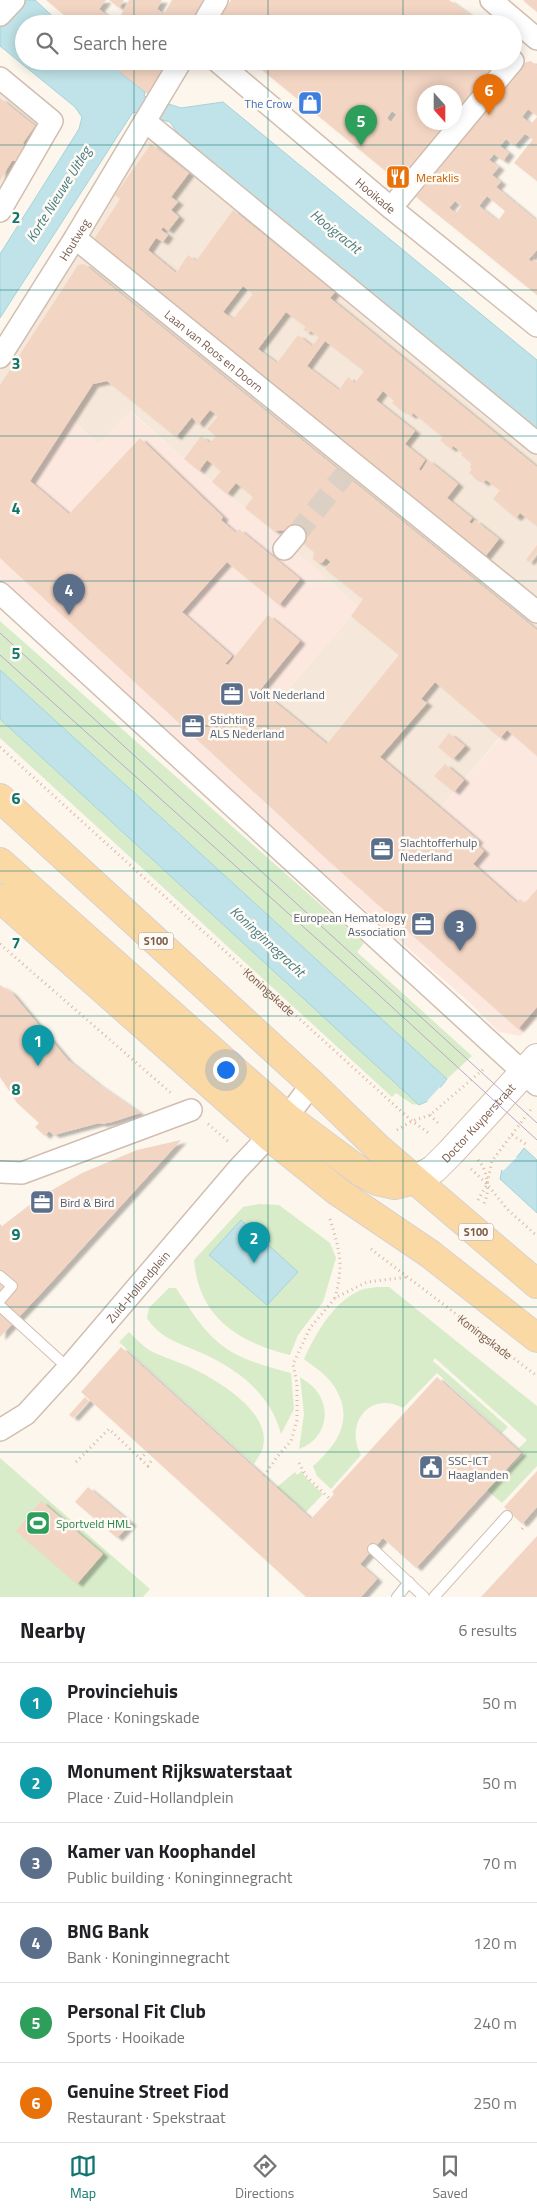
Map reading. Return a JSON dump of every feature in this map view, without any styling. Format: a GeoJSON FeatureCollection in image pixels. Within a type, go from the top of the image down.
{"type":"FeatureCollection","features":[{"type":"Feature","properties":{"kind":"main road","name":"S100"},"geometry":{"type":"LineString","coordinates":[[0,798],[312,1084],[379,1149],[537,1284]]}},
{"type":"Feature","properties":{"kind":"main road"},"geometry":{"type":"LineString","coordinates":[[0,862],[279,1127],[337,1191],[430,1254],[537,1338]]}},
{"type":"Feature","properties":{"kind":"main road"},"geometry":{"type":"LineString","coordinates":[[0,898],[279,1127],[377,1181],[395,1185],[415,1180]]}},
{"type":"Feature","properties":{"kind":"street"},"geometry":{"type":"LineString","coordinates":[[0,14],[14,0]]}},
{"type":"Feature","properties":{"kind":"street"},"geometry":{"type":"LineString","coordinates":[[208,15],[217,0]]}},
{"type":"Feature","properties":{"kind":"street"},"geometry":{"type":"LineString","coordinates":[[492,0],[509,15]]}},
{"type":"Feature","properties":{"kind":"street"},"geometry":{"type":"LineString","coordinates":[[522,27],[535,38],[522,52]]}},
{"type":"Feature","properties":{"kind":"street","name":"Houtweg"},"geometry":{"type":"LineString","coordinates":[[0,357],[75,238],[176,70]]}},
{"type":"Feature","properties":{"kind":"street","name":"Hooikade"},"geometry":{"type":"LineString","coordinates":[[228,70],[391,208],[537,326]]}},
{"type":"Feature","properties":{"kind":"street"},"geometry":{"type":"LineString","coordinates":[[391,208],[506,70]]}},
{"type":"Feature","properties":{"kind":"street"},"geometry":{"type":"LineString","coordinates":[[0,78],[52,121],[0,211]]}},
{"type":"Feature","properties":{"kind":"street"},"geometry":{"type":"LineString","coordinates":[[145,120],[537,443]]}},
{"type":"Feature","properties":{"kind":"street","name":"Laan van Roos en Doorn"},"geometry":{"type":"LineString","coordinates":[[75,238],[349,469],[537,612]]}},
{"type":"Feature","properties":{"kind":"street"},"geometry":{"type":"LineString","coordinates":[[0,593],[533,1072]]}},
{"type":"Feature","properties":{"kind":"street","name":"Doctor Kuyperstraat"},"geometry":{"type":"LineString","coordinates":[[415,1180],[434,1168],[533,1072]]}},
{"type":"Feature","properties":{"kind":"street"},"geometry":{"type":"LineString","coordinates":[[279,1127],[312,1084]]}},
{"type":"Feature","properties":{"kind":"street"},"geometry":{"type":"LineString","coordinates":[[0,1172],[22,1173],[191,1110]]}},
{"type":"Feature","properties":{"kind":"street","name":"Zuid-Hollandplein"},"geometry":{"type":"LineString","coordinates":[[0,1430],[26,1414],[68,1368],[238,1169],[279,1127]]}},
{"type":"Feature","properties":{"kind":"lane"},"geometry":{"type":"LineString","coordinates":[[0,1276],[12,1286],[0,1300]]}},
{"type":"Feature","properties":{"kind":"lane"},"geometry":{"type":"LineString","coordinates":[[0,1306],[68,1368]]}},
{"type":"Feature","properties":{"kind":"lane"},"geometry":{"type":"LineString","coordinates":[[434,1597],[507,1516]]}},
{"type":"Feature","properties":{"kind":"lane"},"geometry":{"type":"LineString","coordinates":[[373,1549],[424,1597]]}},
{"type":"Feature","properties":{"kind":"lane"},"geometry":{"type":"LineString","coordinates":[[397,1597],[409,1582]]}},
{"type":"Feature","properties":{"kind":"path"},"geometry":{"type":"LineString","coordinates":[[530,260],[537,253]]}},
{"type":"Feature","properties":{"kind":"path","name":"Koningskade"},"geometry":{"type":"LineString","coordinates":[[0,748],[412,1121],[465,1137],[487,1184],[507,1209],[537,1236]]}},
{"type":"Feature","properties":{"kind":"path"},"geometry":{"type":"LineString","coordinates":[[412,1121],[430,1115],[451,1097]]}},
{"type":"Feature","properties":{"kind":"path"},"geometry":{"type":"LineString","coordinates":[[487,1184],[492,1161],[533,1107]]}},
{"type":"Feature","properties":{"kind":"path"},"geometry":{"type":"LineString","coordinates":[[512,1135],[527,1145]]}},
{"type":"Feature","properties":{"kind":"path"},"geometry":{"type":"LineString","coordinates":[[264,1476],[291,1441],[297,1420],[297,1384],[293,1364],[301,1343],[310,1328],[335,1298],[340,1277],[341,1259],[329,1215]]}},
{"type":"Feature","properties":{"kind":"path","name":"Koningskade"},"geometry":{"type":"LineString","coordinates":[[335,1298],[367,1282],[409,1277],[537,1376]]}},
{"type":"Feature","properties":{"kind":"path"},"geometry":{"type":"LineString","coordinates":[[76,1462],[109,1429],[148,1466],[153,1458]]}},
{"type":"Feature","properties":{"kind":"path"},"geometry":{"type":"LineString","coordinates":[[140,1459],[147,1452]]}},
{"type":"Feature","properties":{"kind":"path"},"geometry":{"type":"LineString","coordinates":[[299,1463],[306,1476],[330,1499]]}},
{"type":"Feature","properties":{"kind":"shaded area"},"geometry":{"type":"Polygon","coordinates":[[[0,86],[43,123],[0,193],[0,86]]]}},
{"type":"Feature","properties":{"kind":"shaded area"},"geometry":{"type":"Polygon","coordinates":[[[145,121],[537,443],[537,756],[506,730],[440,808],[327,744],[276,703],[351,616],[274,531],[184,459],[131,411],[99,444],[71,419],[61,433],[0,393],[0,357],[145,121]]]}},
{"type":"Feature","properties":{"kind":"shaded area"},"geometry":{"type":"Polygon","coordinates":[[[0,393],[61,433],[71,419],[99,444],[130,411],[184,459],[274,531],[358,606],[276,703],[327,744],[343,725],[440,808],[507,730],[537,756],[537,1020],[520,1036],[499,1032],[471,1004],[0,585],[0,393]]]}},
{"type":"Feature","properties":{"kind":"green space"},"geometry":{"type":"Polygon","coordinates":[[[0,621],[364,943],[357,952],[472,1056],[447,1079],[0,670],[0,621]]]}},
{"type":"Feature","properties":{"kind":"green space"},"geometry":{"type":"Polygon","coordinates":[[[0,719],[419,1105],[412,1104],[396,1093],[392,1097],[0,738],[0,719]]]}},
{"type":"Feature","properties":{"kind":"green space"},"geometry":{"type":"Polygon","coordinates":[[[259,1204],[279,1205],[330,1243],[336,1258],[323,1302],[298,1335],[290,1355],[254,1343],[238,1335],[224,1324],[213,1312],[197,1280],[194,1260],[243,1207],[259,1204]]]}},
{"type":"Feature","properties":{"kind":"green space"},"geometry":{"type":"Polygon","coordinates":[[[389,1287],[537,1406],[537,1466],[502,1503],[487,1490],[525,1454],[519,1448],[527,1440],[435,1358],[433,1361],[508,1427],[502,1433],[437,1373],[403,1408],[380,1403],[363,1413],[358,1422],[356,1432],[361,1455],[331,1489],[317,1476],[313,1466],[331,1448],[342,1428],[343,1406],[339,1394],[331,1382],[304,1359],[320,1329],[342,1302],[361,1290],[389,1287]]]}},
{"type":"Feature","properties":{"kind":"green space"},"geometry":{"type":"Polygon","coordinates":[[[169,1288],[176,1288],[200,1323],[223,1346],[250,1361],[291,1373],[294,1409],[281,1434],[270,1407],[252,1385],[217,1360],[172,1340],[152,1325],[147,1318],[149,1308],[169,1288]]]}},
{"type":"Feature","properties":{"kind":"green space"},"geometry":{"type":"Polygon","coordinates":[[[129,1332],[149,1350],[209,1377],[237,1396],[249,1408],[258,1420],[263,1433],[263,1447],[254,1464],[119,1342],[129,1332]]]}},
{"type":"Feature","properties":{"kind":"green space"},"geometry":{"type":"Polygon","coordinates":[[[300,1377],[313,1387],[321,1397],[325,1415],[320,1432],[315,1439],[299,1449],[304,1414],[300,1377]]]}},
{"type":"Feature","properties":{"kind":"green space","name":"Sportveld HML"},"geometry":{"type":"Polygon","coordinates":[[[0,1458],[150,1589],[143,1597],[0,1597],[0,1458]]]}},
{"type":"Feature","properties":{"kind":"green space"},"geometry":{"type":"Polygon","coordinates":[[[302,1471],[305,1477],[323,1494],[306,1512],[277,1487],[295,1472],[297,1475],[302,1471]]]}},
{"type":"Feature","properties":{"kind":"water"},"geometry":{"type":"Polygon","coordinates":[[[0,0],[35,0],[51,15],[15,15],[15,58],[0,46],[0,0]]]}},
{"type":"Feature","properties":{"kind":"water"},"geometry":{"type":"Polygon","coordinates":[[[30,70],[117,70],[145,92],[144,96],[181,108],[223,102],[537,360],[537,430],[185,144],[170,122],[133,112],[0,318],[0,254],[79,129],[82,117],[75,107],[30,70]]]}},
{"type":"Feature","properties":{"kind":"water","name":"Koninginnegracht"},"geometry":{"type":"Polygon","coordinates":[[[0,670],[447,1079],[440,1088],[515,1156],[517,1157],[524,1148],[537,1160],[537,1213],[500,1179],[502,1169],[428,1101],[419,1105],[0,719],[0,670]]]}},
{"type":"Feature","properties":{"kind":"water"},"geometry":{"type":"Polygon","coordinates":[[[241,1220],[298,1272],[267,1305],[209,1255],[241,1220]]]}},
{"type":"Feature","properties":{"kind":"pier"},"geometry":{"type":"Polygon","coordinates":[[[440,1087],[517,1157],[503,1171],[427,1101],[440,1087]]]}},
{"type":"Feature","properties":{"kind":"building"},"geometry":{"type":"Polygon","coordinates":[[[46,0],[106,0],[99,9],[106,15],[64,15],[46,0]]]}},
{"type":"Feature","properties":{"kind":"building"},"geometry":{"type":"Polygon","coordinates":[[[109,0],[124,0],[119,8],[109,0]]]}},
{"type":"Feature","properties":{"kind":"building"},"geometry":{"type":"Polygon","coordinates":[[[129,0],[162,0],[157,9],[164,14],[172,0],[203,0],[194,15],[121,15],[129,0]]]}},
{"type":"Feature","properties":{"kind":"building"},"geometry":{"type":"Polygon","coordinates":[[[231,0],[449,0],[470,15],[222,15],[231,0]]]}},
{"type":"Feature","properties":{"kind":"building"},"geometry":{"type":"Polygon","coordinates":[[[523,0],[537,0],[537,12],[526,3],[523,0]]]}},
{"type":"Feature","properties":{"kind":"building"},"geometry":{"type":"Polygon","coordinates":[[[531,61],[537,66],[537,116],[528,109],[522,117],[531,124],[537,117],[537,181],[514,163],[533,139],[525,134],[514,146],[506,139],[500,146],[509,153],[503,161],[494,154],[489,160],[499,167],[492,175],[501,182],[496,187],[536,220],[537,218],[537,250],[529,259],[532,262],[534,259],[537,262],[537,295],[416,197],[519,70],[522,70],[526,62],[531,61]],[[487,196],[479,206],[498,221],[505,211],[487,196]],[[455,201],[449,208],[456,213],[461,206],[455,201]]]}},
{"type":"Feature","properties":{"kind":"building"},"geometry":{"type":"Polygon","coordinates":[[[117,70],[163,70],[148,94],[117,70]]]}},
{"type":"Feature","properties":{"kind":"building"},"geometry":{"type":"Polygon","coordinates":[[[262,70],[491,70],[462,104],[462,85],[417,85],[417,130],[441,130],[399,182],[262,70]],[[392,111],[387,118],[391,122],[397,115],[392,111]]]}},
{"type":"Feature","properties":{"kind":"building"},"geometry":{"type":"Polygon","coordinates":[[[0,98],[35,126],[23,143],[26,147],[17,161],[12,161],[0,180],[0,98]]]}},
{"type":"Feature","properties":{"kind":"building"},"geometry":{"type":"Polygon","coordinates":[[[151,144],[189,173],[171,197],[178,202],[171,210],[179,217],[168,231],[163,227],[161,230],[168,235],[163,242],[156,238],[148,250],[176,273],[188,255],[196,261],[233,210],[335,292],[330,298],[537,467],[537,526],[520,513],[516,518],[493,499],[500,490],[486,480],[483,483],[469,473],[472,469],[470,468],[471,463],[461,455],[463,453],[453,446],[451,449],[440,440],[443,437],[413,413],[411,416],[401,410],[392,403],[394,401],[383,391],[376,400],[415,431],[405,444],[425,460],[419,469],[421,471],[428,460],[458,484],[447,498],[472,518],[469,522],[472,524],[475,520],[499,539],[484,558],[92,242],[120,199],[115,195],[151,144]],[[243,286],[223,312],[233,319],[253,294],[243,286]],[[286,312],[258,349],[277,363],[298,335],[312,346],[319,337],[309,330],[307,332],[303,330],[306,327],[286,312]],[[325,341],[307,366],[339,390],[348,377],[355,383],[364,371],[325,341]]]}},
{"type":"Feature","properties":{"kind":"building"},"geometry":{"type":"Polygon","coordinates":[[[84,264],[537,630],[537,756],[507,730],[500,738],[435,682],[421,699],[427,703],[380,757],[478,840],[475,843],[484,851],[473,864],[517,903],[520,899],[525,903],[537,889],[537,1007],[518,1029],[331,863],[0,558],[0,385],[78,265],[84,264]],[[107,381],[93,384],[30,481],[69,514],[140,438],[223,517],[221,520],[236,533],[239,529],[300,579],[279,605],[227,562],[182,612],[232,656],[225,664],[228,665],[268,615],[300,641],[260,690],[327,744],[399,655],[351,616],[363,599],[325,569],[331,562],[326,558],[322,563],[318,563],[313,559],[314,552],[287,530],[274,531],[245,508],[253,497],[236,483],[227,494],[212,482],[221,471],[207,460],[199,471],[184,459],[201,436],[210,443],[216,436],[207,429],[218,416],[210,410],[198,425],[192,417],[176,437],[107,381]]]}},
{"type":"Feature","properties":{"kind":"building"},"geometry":{"type":"Polygon","coordinates":[[[537,545],[537,553],[529,562],[526,560],[537,545]]]}},
{"type":"Feature","properties":{"kind":"building"},"geometry":{"type":"Polygon","coordinates":[[[449,733],[465,746],[453,759],[438,747],[449,733]]]}},
{"type":"Feature","properties":{"kind":"building"},"geometry":{"type":"Polygon","coordinates":[[[445,764],[464,780],[454,792],[434,776],[445,764]]]}},
{"type":"Feature","properties":{"kind":"building"},"geometry":{"type":"Polygon","coordinates":[[[0,985],[11,992],[68,1060],[98,1084],[140,1113],[112,1122],[99,1123],[54,1135],[49,1131],[45,1136],[35,1127],[39,1123],[17,1103],[0,1077],[0,985]]]}},
{"type":"Feature","properties":{"kind":"building"},"geometry":{"type":"Polygon","coordinates":[[[181,1140],[0,1337],[0,1224],[2,1226],[40,1197],[82,1173],[137,1150],[181,1140]]]}},
{"type":"Feature","properties":{"kind":"building","name":"SSC-ICT Haaglanden"},"geometry":{"type":"Polygon","coordinates":[[[121,1347],[311,1519],[334,1494],[332,1492],[437,1377],[521,1453],[416,1568],[383,1538],[360,1564],[377,1579],[361,1597],[306,1597],[81,1392],[121,1347]]]}},
{"type":"Feature","properties":{"kind":"building"},"geometry":{"type":"Polygon","coordinates":[[[85,1397],[89,1401],[73,1418],[69,1415],[85,1397]]]}},
{"type":"Feature","properties":{"kind":"building"},"geometry":{"type":"Polygon","coordinates":[[[537,1471],[537,1507],[522,1524],[504,1507],[537,1471]]]}},
{"type":"Feature","properties":{"kind":"building"},"geometry":{"type":"Polygon","coordinates":[[[88,1487],[131,1523],[117,1538],[75,1502],[88,1487]]]}},
{"type":"Feature","properties":{"kind":"building"},"geometry":{"type":"Polygon","coordinates":[[[41,1501],[103,1554],[77,1584],[16,1531],[41,1501]]]}},
{"type":"Feature","properties":{"kind":"building"},"geometry":{"type":"Polygon","coordinates":[[[537,1536],[537,1597],[481,1597],[537,1536]]]}},
{"type":"Feature","properties":{"kind":"tunnel"},"geometry":{"type":"LineString","coordinates":[[295,536],[345,474]]}},
{"type":"Feature","properties":{"kind":"tram line"},"geometry":{"type":"LineString","coordinates":[[0,633],[537,1123]]}},
{"type":"Feature","properties":{"kind":"tram line"},"geometry":{"type":"LineString","coordinates":[[0,655],[356,974],[537,1140]]}},
{"type":"Feature","properties":{"kind":"place","name":"The Crow"},"geometry":{"type":"Point","coordinates":[310,103]}},
{"type":"Feature","properties":{"kind":"place","name":"Genuine Street Fiod"},"geometry":{"type":"Point","coordinates":[489,115]}},
{"type":"Feature","properties":{"kind":"place","name":"Personal Fit Club"},"geometry":{"type":"Point","coordinates":[361,146]}},
{"type":"Feature","properties":{"kind":"place","name":"Meraklis"},"geometry":{"type":"Point","coordinates":[398,177]}},
{"type":"Feature","properties":{"kind":"place","name":"BNG Bank"},"geometry":{"type":"Point","coordinates":[69,615]}},
{"type":"Feature","properties":{"kind":"place","name":"Volt Nederland"},"geometry":{"type":"Point","coordinates":[232,694]}},
{"type":"Feature","properties":{"kind":"place","name":"Stichting ALS Nederland"},"geometry":{"type":"Point","coordinates":[193,726]}},
{"type":"Feature","properties":{"kind":"place","name":"Slachtofferhulp Nederland"},"geometry":{"type":"Point","coordinates":[382,849]}},
{"type":"Feature","properties":{"kind":"place","name":"European Hematology Association"},"geometry":{"type":"Point","coordinates":[423,924]}},
{"type":"Feature","properties":{"kind":"place","name":"Kamer van Koophandel"},"geometry":{"type":"Point","coordinates":[460,951]}},
{"type":"Feature","properties":{"kind":"place","name":"Provinciehuis"},"geometry":{"type":"Point","coordinates":[38,1066]}},
{"type":"Feature","properties":{"kind":"place","name":"Bird & Bird"},"geometry":{"type":"Point","coordinates":[42,1202]}},
{"type":"Feature","properties":{"kind":"place","name":"Monument Rijkswaterstaat"},"geometry":{"type":"Point","coordinates":[254,1263]}},
{"type":"Feature","properties":{"kind":"place","name":"SSC-ICT Haaglanden"},"geometry":{"type":"Point","coordinates":[431,1467]}},
{"type":"Feature","properties":{"kind":"place","name":"Sportveld HML"},"geometry":{"type":"Point","coordinates":[38,1523]}},
{"type":"Feature","properties":{"kind":"water label","name":"Korte Nieuwe Uitleg"},"geometry":{"type":"Point","coordinates":[58,194]}},
{"type":"Feature","properties":{"kind":"water label","name":"Hooigracht"},"geometry":{"type":"Point","coordinates":[336,231]}}]}
